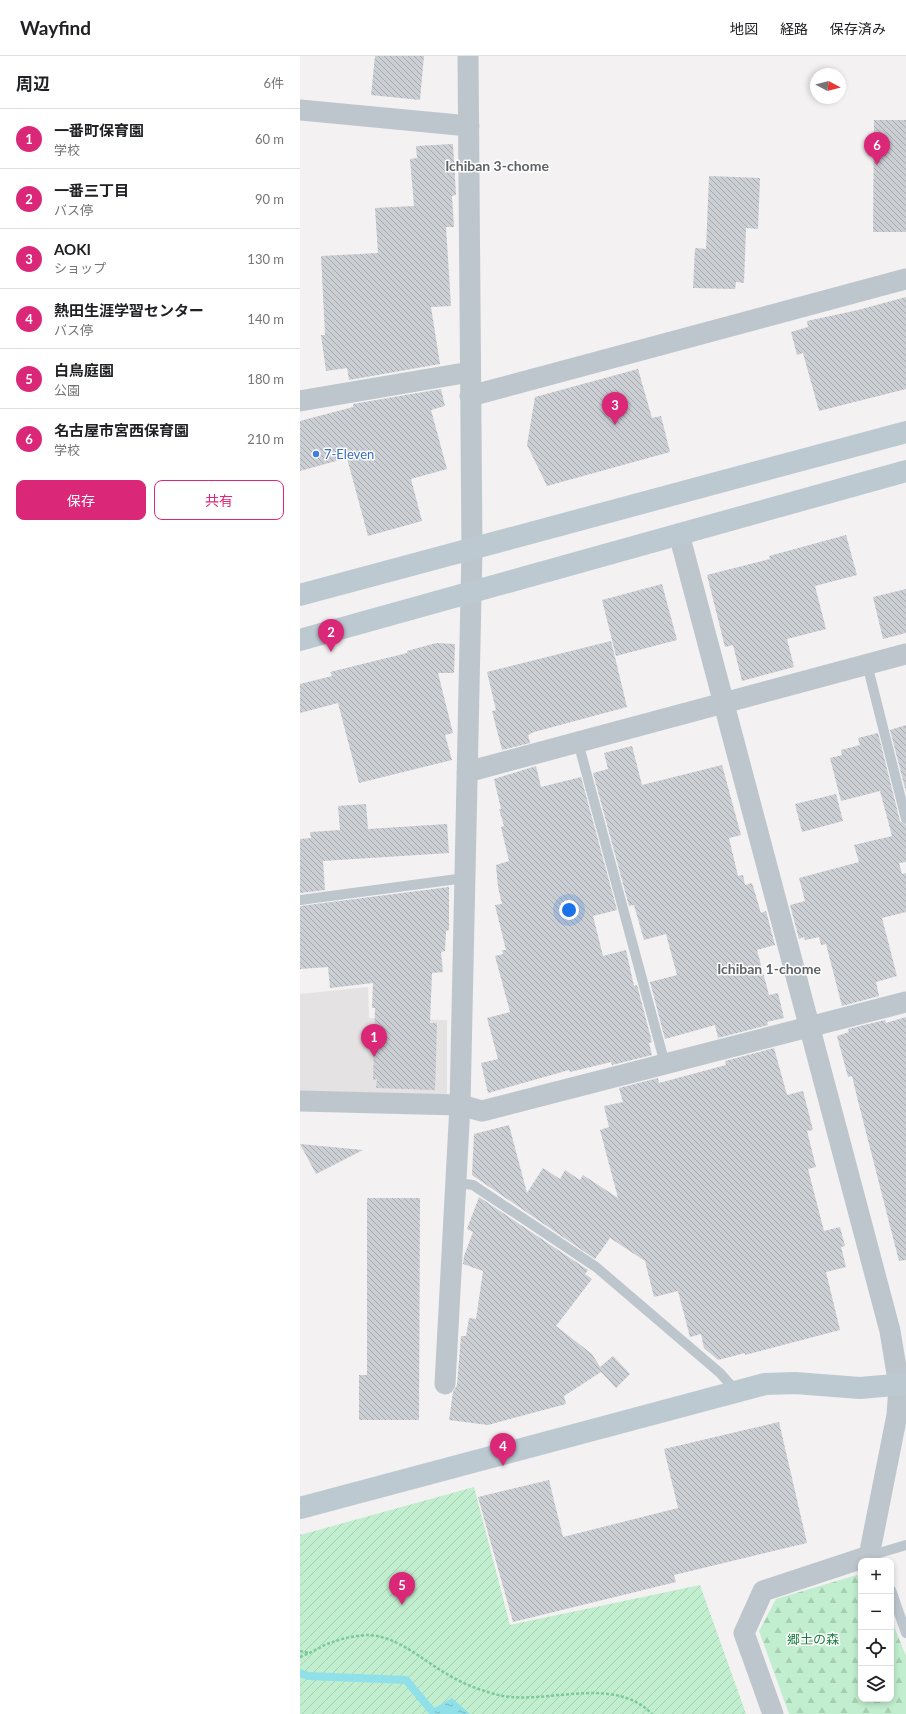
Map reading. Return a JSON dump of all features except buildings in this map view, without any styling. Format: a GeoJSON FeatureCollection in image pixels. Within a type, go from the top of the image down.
{"type":"FeatureCollection","features":[{"type":"Feature","properties":{"kind":"street"},"geometry":{"type":"LineString","coordinates":[[445,1384],[460,1105],[472,550],[468,56]]}},
{"type":"Feature","properties":{"kind":"street"},"geometry":{"type":"LineString","coordinates":[[300,110],[469,126]]}},
{"type":"Feature","properties":{"kind":"street"},"geometry":{"type":"LineString","coordinates":[[470,396],[906,279]]}},
{"type":"Feature","properties":{"kind":"street"},"geometry":{"type":"LineString","coordinates":[[300,401],[470,372]]}},
{"type":"Feature","properties":{"kind":"street"},"geometry":{"type":"LineString","coordinates":[[300,595],[472,550],[906,432]]}},
{"type":"Feature","properties":{"kind":"street"},"geometry":{"type":"LineString","coordinates":[[300,640],[906,471]]}},
{"type":"Feature","properties":{"kind":"street"},"geometry":{"type":"LineString","coordinates":[[679,534],[810,1028],[898,1329],[902,1385],[871,1558]]}},
{"type":"Feature","properties":{"kind":"street"},"geometry":{"type":"LineString","coordinates":[[467,772],[906,654]]}},
{"type":"Feature","properties":{"kind":"street"},"geometry":{"type":"LineString","coordinates":[[300,1102],[460,1105],[482,1111],[810,1028],[906,1002]]}},
{"type":"Feature","properties":{"kind":"street"},"geometry":{"type":"LineString","coordinates":[[300,1508],[765,1384],[795,1383],[860,1388],[902,1385]]}},
{"type":"Feature","properties":{"kind":"street"},"geometry":{"type":"LineString","coordinates":[[773,1714],[744,1633],[763,1591],[858,1562]]}},
{"type":"Feature","properties":{"kind":"lane"},"geometry":{"type":"LineString","coordinates":[[867,664],[906,819]]}},
{"type":"Feature","properties":{"kind":"lane"},"geometry":{"type":"LineString","coordinates":[[578,742],[665,1064]]}},
{"type":"Feature","properties":{"kind":"lane"},"geometry":{"type":"LineString","coordinates":[[300,900],[465,878]]}},
{"type":"Feature","properties":{"kind":"lane"},"geometry":{"type":"LineString","coordinates":[[457,1183],[473,1185],[596,1267],[720,1373],[736,1391]]}},
{"type":"Feature","properties":{"kind":"lane"},"geometry":{"type":"LineString","coordinates":[[871,1558],[906,1545]]}},
{"type":"Feature","properties":{"kind":"lane"},"geometry":{"type":"LineString","coordinates":[[892,1594],[906,1633]]}},
{"type":"Feature","properties":{"kind":"path"},"geometry":{"type":"LineString","coordinates":[[300,1657],[310,1654],[333,1642],[368,1635],[392,1640],[447,1674],[474,1687],[504,1696],[543,1698],[561,1694],[622,1695],[646,1708],[652,1714]]}},
{"type":"Feature","properties":{"kind":"path"},"geometry":{"type":"LineString","coordinates":[[300,1651],[310,1654]]}},
{"type":"Feature","properties":{"kind":"shaded area"},"geometry":{"type":"Polygon","coordinates":[[[368,987],[369,1018],[447,1020],[447,1097],[300,1095],[300,994],[368,987]]]}},
{"type":"Feature","properties":{"kind":"green space"},"geometry":{"type":"Polygon","coordinates":[[[474,1487],[510,1625],[700,1585],[746,1714],[300,1714],[300,1535],[474,1487]]]}},
{"type":"Feature","properties":{"kind":"green space","name":"郷土の森"},"geometry":{"type":"Polygon","coordinates":[[[858,1576],[858,1702],[894,1702],[894,1626],[906,1656],[906,1714],[789,1714],[759,1631],[776,1599],[858,1576]]]}},
{"type":"Feature","properties":{"kind":"water"},"geometry":{"type":"Polygon","coordinates":[[[452,1698],[470,1714],[432,1714],[431,1710],[452,1698]]]}},
{"type":"Feature","properties":{"kind":"waterway"},"geometry":{"type":"LineString","coordinates":[[300,1673],[308,1676],[406,1680],[431,1710]]}},
{"type":"Feature","properties":{"kind":"place","name":"名古屋市宮西保育園"},"geometry":{"type":"Point","coordinates":[877,165]}},
{"type":"Feature","properties":{"kind":"place","name":"AOKI"},"geometry":{"type":"Point","coordinates":[615,425]}},
{"type":"Feature","properties":{"kind":"place","name":"7-Eleven"},"geometry":{"type":"Point","coordinates":[316,454]}},
{"type":"Feature","properties":{"kind":"place","name":"一番三丁目"},"geometry":{"type":"Point","coordinates":[331,652]}},
{"type":"Feature","properties":{"kind":"place","name":"一番町保育園"},"geometry":{"type":"Point","coordinates":[374,1057]}},
{"type":"Feature","properties":{"kind":"place","name":"熱田生涯学習センター"},"geometry":{"type":"Point","coordinates":[503,1466]}},
{"type":"Feature","properties":{"kind":"place","name":"白鳥庭園"},"geometry":{"type":"Point","coordinates":[402,1605]}},
{"type":"Feature","properties":{"kind":"district","name":"Ichiban 3-chome"},"geometry":{"type":"Point","coordinates":[497,166]}},
{"type":"Feature","properties":{"kind":"district","name":"Ichiban 1-chome"},"geometry":{"type":"Point","coordinates":[769,969]}}]}
